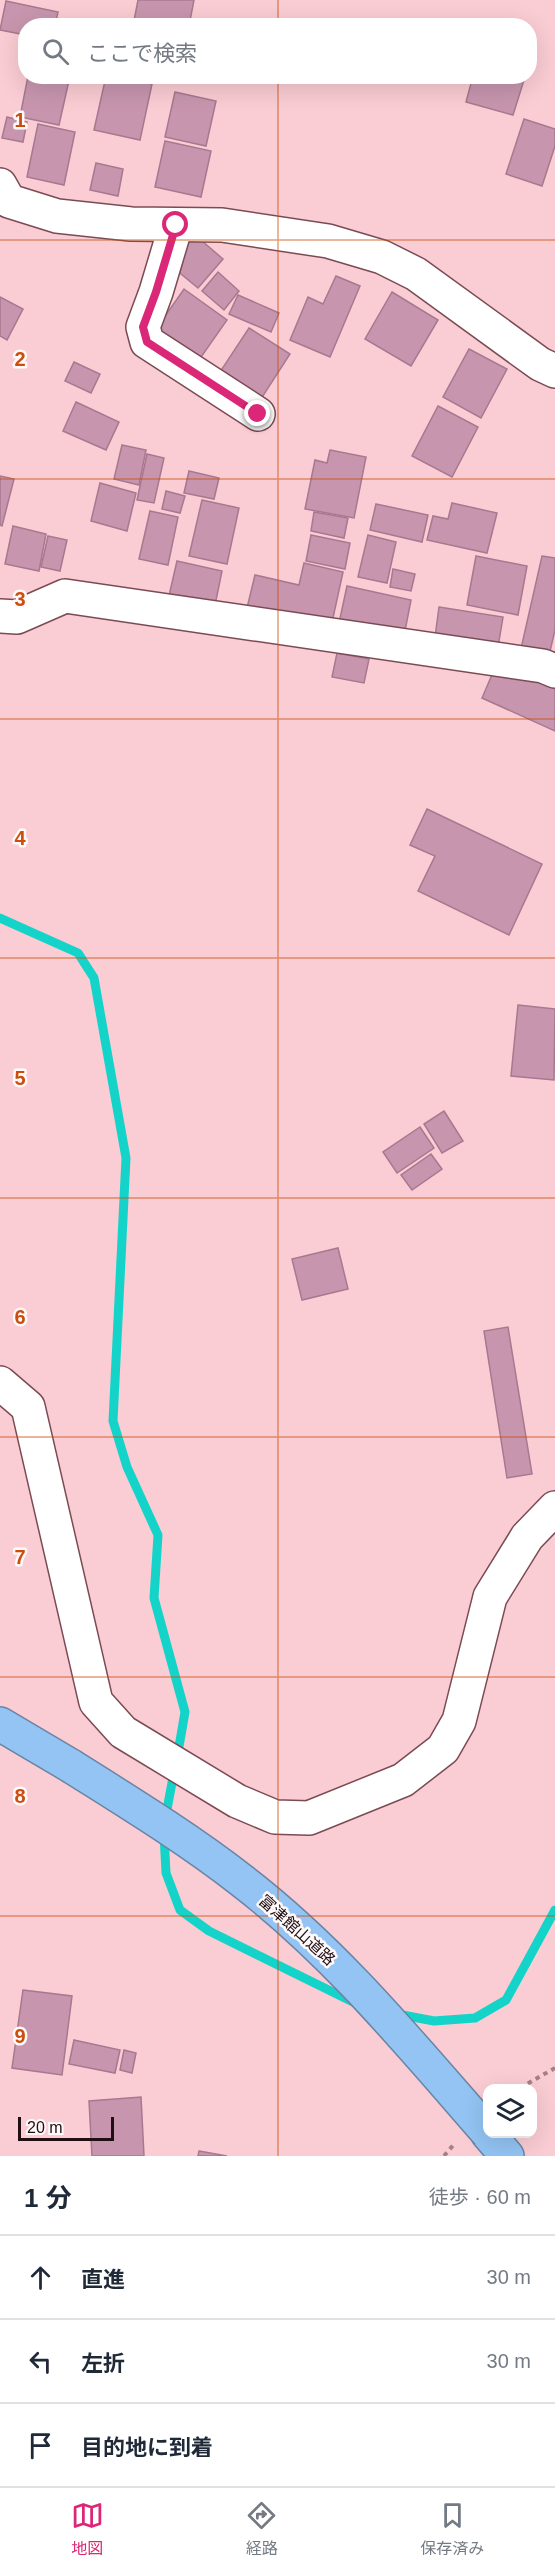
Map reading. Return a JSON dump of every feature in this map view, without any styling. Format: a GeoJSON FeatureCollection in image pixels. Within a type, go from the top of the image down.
{"type":"FeatureCollection","features":[{"type":"Feature","properties":{"kind":"highway"},"geometry":{"type":"LineString","coordinates":[[0,1724],[71,1766]]}},
{"type":"Feature","properties":{"kind":"highway"},"geometry":{"type":"LineString","coordinates":[[0,1740],[71,1766]]}},
{"type":"Feature","properties":{"kind":"highway","name":"富津館山道路"},"geometry":{"type":"LineString","coordinates":[[71,1766],[193,1845],[242,1881],[284,1917],[394,2025],[507,2156]]}},
{"type":"Feature","properties":{"kind":"street"},"geometry":{"type":"LineString","coordinates":[[3,199],[57,216],[131,224],[222,225],[328,241],[382,257],[416,274],[540,364],[555,371]]}},
{"type":"Feature","properties":{"kind":"street"},"geometry":{"type":"LineString","coordinates":[[176,225],[143,327],[147,342],[258,414]]}},
{"type":"Feature","properties":{"kind":"street"},"geometry":{"type":"LineString","coordinates":[[0,616],[17,617],[65,596],[543,666],[555,671]]}},
{"type":"Feature","properties":{"kind":"street"},"geometry":{"type":"LineString","coordinates":[[0,1383],[28,1407],[96,1702],[123,1732],[237,1801],[275,1817],[309,1818],[403,1780],[443,1749],[459,1721],[490,1597],[527,1537],[555,1508]]}},
{"type":"Feature","properties":{"kind":"path"},"geometry":{"type":"LineString","coordinates":[[527,2084],[555,2068]]}},
{"type":"Feature","properties":{"kind":"building"},"geometry":{"type":"Polygon","coordinates":[[[138,0],[194,0],[191,18],[135,18],[138,0]]]}},
{"type":"Feature","properties":{"kind":"building"},"geometry":{"type":"Polygon","coordinates":[[[6,1],[58,12],[57,18],[18,18],[18,33],[0,30],[6,1]]]}},
{"type":"Feature","properties":{"kind":"building"},"geometry":{"type":"Polygon","coordinates":[[[26,84],[68,84],[59,125],[20,117],[26,84]]]}},
{"type":"Feature","properties":{"kind":"building"},"geometry":{"type":"Polygon","coordinates":[[[104,84],[152,84],[140,140],[94,130],[104,84]]]}},
{"type":"Feature","properties":{"kind":"building"},"geometry":{"type":"Polygon","coordinates":[[[471,84],[523,84],[513,115],[466,102],[471,84]]]}},
{"type":"Feature","properties":{"kind":"building"},"geometry":{"type":"Polygon","coordinates":[[[175,92],[216,101],[206,146],[165,137],[175,92]]]}},
{"type":"Feature","properties":{"kind":"building"},"geometry":{"type":"Polygon","coordinates":[[[7,117],[27,122],[23,142],[2,138],[7,117]]]}},
{"type":"Feature","properties":{"kind":"building"},"geometry":{"type":"Polygon","coordinates":[[[524,119],[555,129],[555,146],[542,186],[506,174],[524,119]]]}},
{"type":"Feature","properties":{"kind":"building"},"geometry":{"type":"Polygon","coordinates":[[[38,124],[75,132],[64,185],[27,177],[38,124]]]}},
{"type":"Feature","properties":{"kind":"building"},"geometry":{"type":"Polygon","coordinates":[[[165,141],[211,151],[201,197],[155,187],[165,141]]]}},
{"type":"Feature","properties":{"kind":"building"},"geometry":{"type":"Polygon","coordinates":[[[96,163],[123,169],[118,196],[90,190],[96,163]]]}},
{"type":"Feature","properties":{"kind":"building"},"geometry":{"type":"Polygon","coordinates":[[[195,235],[223,259],[198,288],[170,265],[195,235]]]}},
{"type":"Feature","properties":{"kind":"building"},"geometry":{"type":"Polygon","coordinates":[[[218,272],[239,291],[224,310],[202,291],[218,272]]]}},
{"type":"Feature","properties":{"kind":"building"},"geometry":{"type":"Polygon","coordinates":[[[336,276],[360,286],[330,357],[290,340],[308,297],[323,304],[336,276]]]}},
{"type":"Feature","properties":{"kind":"building"},"geometry":{"type":"Polygon","coordinates":[[[184,289],[227,320],[199,360],[156,329],[184,289]]]}},
{"type":"Feature","properties":{"kind":"building"},"geometry":{"type":"Polygon","coordinates":[[[392,292],[438,320],[411,366],[365,339],[392,292]]]}},
{"type":"Feature","properties":{"kind":"building"},"geometry":{"type":"Polygon","coordinates":[[[238,295],[279,313],[271,332],[229,314],[238,295]]]}},
{"type":"Feature","properties":{"kind":"building"},"geometry":{"type":"Polygon","coordinates":[[[0,297],[23,309],[7,340],[0,336],[0,297]]]}},
{"type":"Feature","properties":{"kind":"building"},"geometry":{"type":"Polygon","coordinates":[[[249,328],[290,354],[259,402],[218,375],[249,328]]]}},
{"type":"Feature","properties":{"kind":"building"},"geometry":{"type":"Polygon","coordinates":[[[469,349],[507,369],[481,418],[443,397],[469,349]]]}},
{"type":"Feature","properties":{"kind":"building"},"geometry":{"type":"Polygon","coordinates":[[[74,362],[100,374],[91,393],[65,381],[74,362]]]}},
{"type":"Feature","properties":{"kind":"building"},"geometry":{"type":"Polygon","coordinates":[[[76,402],[119,422],[106,450],[63,431],[76,402]]]}},
{"type":"Feature","properties":{"kind":"building"},"geometry":{"type":"Polygon","coordinates":[[[438,406],[478,427],[452,477],[412,456],[438,406]]]}},
{"type":"Feature","properties":{"kind":"building"},"geometry":{"type":"Polygon","coordinates":[[[122,445],[146,450],[139,485],[114,479],[122,445]]]}},
{"type":"Feature","properties":{"kind":"building"},"geometry":{"type":"Polygon","coordinates":[[[330,450],[366,457],[354,518],[305,509],[315,460],[327,463],[330,450]]]}},
{"type":"Feature","properties":{"kind":"building"},"geometry":{"type":"Polygon","coordinates":[[[147,454],[164,458],[154,503],[137,500],[147,454]]]}},
{"type":"Feature","properties":{"kind":"building"},"geometry":{"type":"Polygon","coordinates":[[[189,471],[219,478],[214,499],[184,493],[189,471]]]}},
{"type":"Feature","properties":{"kind":"building"},"geometry":{"type":"Polygon","coordinates":[[[0,476],[14,479],[2,526],[0,525],[0,476]]]}},
{"type":"Feature","properties":{"kind":"building"},"geometry":{"type":"Polygon","coordinates":[[[100,483],[136,493],[127,531],[91,521],[100,483]]]}},
{"type":"Feature","properties":{"kind":"building"},"geometry":{"type":"Polygon","coordinates":[[[166,491],[185,496],[180,513],[162,509],[166,491]]]}},
{"type":"Feature","properties":{"kind":"building"},"geometry":{"type":"Polygon","coordinates":[[[202,500],[239,508],[227,564],[189,556],[202,500]]]}},
{"type":"Feature","properties":{"kind":"building"},"geometry":{"type":"Polygon","coordinates":[[[452,503],[497,513],[487,553],[427,540],[433,516],[448,519],[452,503]]]}},
{"type":"Feature","properties":{"kind":"building"},"geometry":{"type":"Polygon","coordinates":[[[376,504],[428,515],[422,542],[370,530],[376,504]]]}},
{"type":"Feature","properties":{"kind":"building"},"geometry":{"type":"Polygon","coordinates":[[[150,511],[178,517],[168,565],[139,559],[150,511]]]}},
{"type":"Feature","properties":{"kind":"building"},"geometry":{"type":"Polygon","coordinates":[[[314,512],[348,518],[344,538],[311,531],[314,512]]]}},
{"type":"Feature","properties":{"kind":"building"},"geometry":{"type":"Polygon","coordinates":[[[13,526],[46,534],[39,571],[5,564],[13,526]]]}},
{"type":"Feature","properties":{"kind":"building"},"geometry":{"type":"Polygon","coordinates":[[[311,535],[350,543],[345,569],[306,561],[311,535]]]}},
{"type":"Feature","properties":{"kind":"building"},"geometry":{"type":"Polygon","coordinates":[[[368,535],[396,542],[387,583],[358,577],[368,535]]]}},
{"type":"Feature","properties":{"kind":"building"},"geometry":{"type":"Polygon","coordinates":[[[48,536],[67,540],[60,571],[41,567],[48,536]]]}},
{"type":"Feature","properties":{"kind":"building"},"geometry":{"type":"Polygon","coordinates":[[[476,556],[527,566],[518,615],[467,605],[476,556]]]}},
{"type":"Feature","properties":{"kind":"building"},"geometry":{"type":"Polygon","coordinates":[[[542,556],[555,558],[555,630],[548,660],[520,653],[542,556]]]}},
{"type":"Feature","properties":{"kind":"building"},"geometry":{"type":"Polygon","coordinates":[[[177,561],[222,571],[214,610],[168,600],[177,561]]]}},
{"type":"Feature","properties":{"kind":"building"},"geometry":{"type":"Polygon","coordinates":[[[304,563],[343,572],[331,627],[247,608],[255,575],[299,585],[304,563]]]}},
{"type":"Feature","properties":{"kind":"building"},"geometry":{"type":"Polygon","coordinates":[[[393,569],[415,574],[411,591],[390,587],[393,569]]]}},
{"type":"Feature","properties":{"kind":"building"},"geometry":{"type":"Polygon","coordinates":[[[347,586],[411,600],[404,636],[339,623],[347,586]]]}},
{"type":"Feature","properties":{"kind":"building"},"geometry":{"type":"Polygon","coordinates":[[[439,607],[503,617],[498,647],[435,637],[439,607]]]}},
{"type":"Feature","properties":{"kind":"building"},"geometry":{"type":"Polygon","coordinates":[[[337,653],[369,659],[364,683],[332,677],[337,653]]]}},
{"type":"Feature","properties":{"kind":"building"},"geometry":{"type":"Polygon","coordinates":[[[497,663],[555,689],[555,731],[482,698],[497,663]]]}},
{"type":"Feature","properties":{"kind":"building"},"geometry":{"type":"Polygon","coordinates":[[[427,809],[542,864],[509,935],[418,891],[435,856],[410,845],[427,809]]]}},
{"type":"Feature","properties":{"kind":"building"},"geometry":{"type":"Polygon","coordinates":[[[518,1005],[555,1009],[554,1080],[511,1076],[518,1005]]]}},
{"type":"Feature","properties":{"kind":"building"},"geometry":{"type":"Polygon","coordinates":[[[444,1111],[463,1141],[442,1153],[424,1124],[444,1111]]]}},
{"type":"Feature","properties":{"kind":"building"},"geometry":{"type":"Polygon","coordinates":[[[420,1127],[434,1148],[397,1173],[383,1152],[420,1127]]]}},
{"type":"Feature","properties":{"kind":"building"},"geometry":{"type":"Polygon","coordinates":[[[431,1154],[442,1169],[412,1190],[401,1175],[431,1154]]]}},
{"type":"Feature","properties":{"kind":"building"},"geometry":{"type":"Polygon","coordinates":[[[338,1248],[348,1289],[302,1300],[292,1259],[338,1248]]]}},
{"type":"Feature","properties":{"kind":"building"},"geometry":{"type":"Polygon","coordinates":[[[508,1327],[532,1474],[507,1478],[484,1331],[508,1327]]]}},
{"type":"Feature","properties":{"kind":"building"},"geometry":{"type":"Polygon","coordinates":[[[23,1990],[72,1996],[62,2075],[12,2068],[23,1990]]]}},
{"type":"Feature","properties":{"kind":"building"},"geometry":{"type":"Polygon","coordinates":[[[74,2040],[120,2050],[115,2073],[69,2064],[74,2040]]]}},
{"type":"Feature","properties":{"kind":"building"},"geometry":{"type":"Polygon","coordinates":[[[124,2050],[136,2053],[132,2073],[120,2070],[124,2050]]]}},
{"type":"Feature","properties":{"kind":"building"},"geometry":{"type":"Polygon","coordinates":[[[141,2097],[144,2156],[92,2156],[89,2101],[141,2097]]]}},
{"type":"Feature","properties":{"kind":"building"},"geometry":{"type":"Polygon","coordinates":[[[199,2151],[227,2156],[198,2156],[199,2151]]]}},
{"type":"Feature","properties":{"kind":"waterway"},"geometry":{"type":"LineString","coordinates":[[0,918],[78,953],[94,978],[126,1158],[113,1421],[127,1467],[158,1535],[154,1598],[185,1712],[177,1758]]}},
{"type":"Feature","properties":{"kind":"waterway"},"geometry":{"type":"LineString","coordinates":[[165,1820],[174,1772]]}},
{"type":"Feature","properties":{"kind":"waterway"},"geometry":{"type":"LineString","coordinates":[[164,1834],[166,1873],[180,1910],[209,1931],[355,2003]]}},
{"type":"Feature","properties":{"kind":"waterway"},"geometry":{"type":"LineString","coordinates":[[397,2014],[434,2021],[475,2018],[506,2000],[555,1910]]}},
{"type":"Feature","properties":{"kind":"route"},"geometry":{"type":"LineString","coordinates":[[176,225],[143,327],[147,342],[258,414]]}}]}
